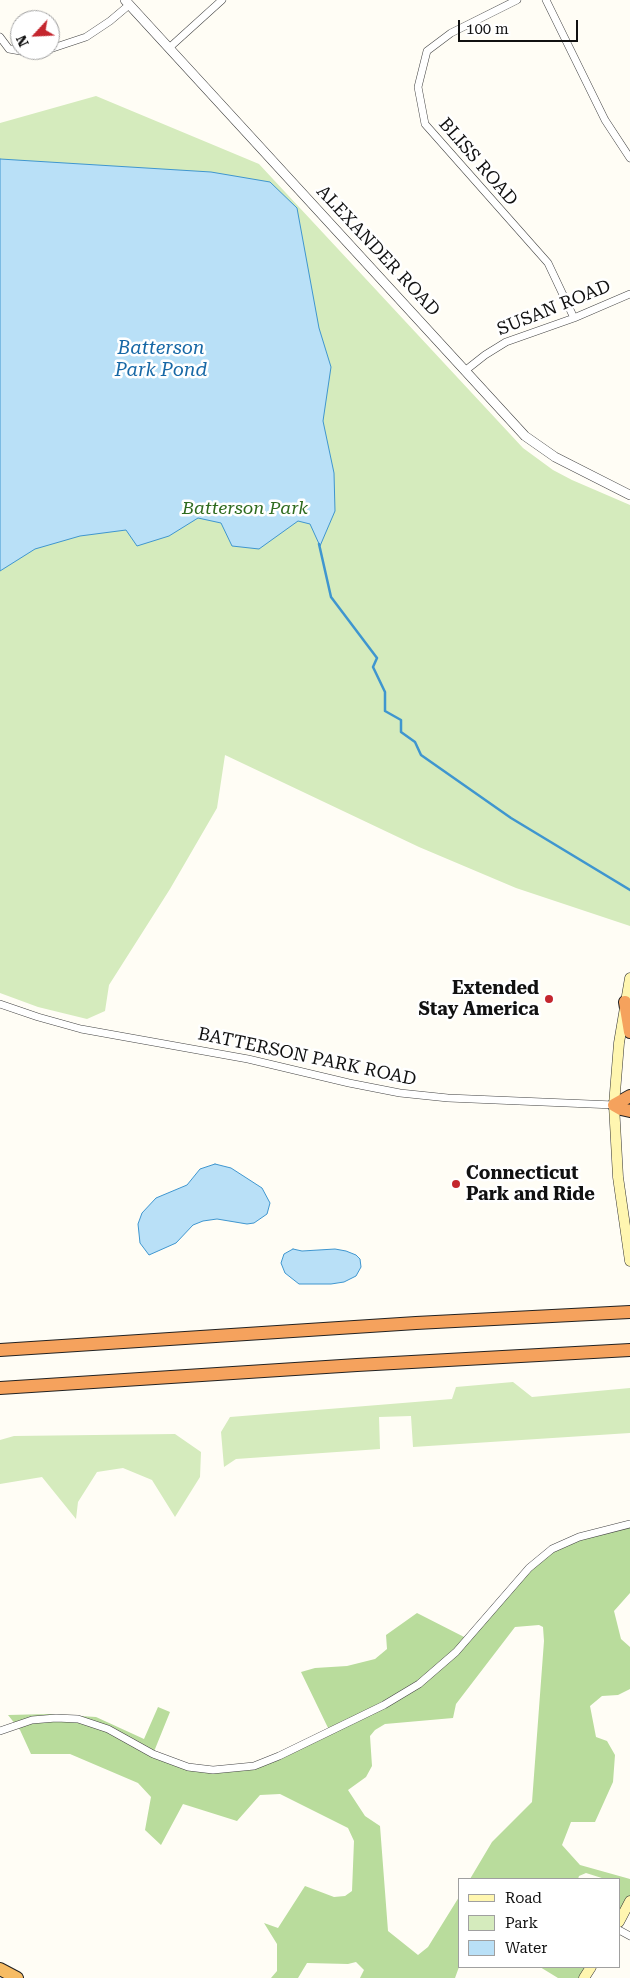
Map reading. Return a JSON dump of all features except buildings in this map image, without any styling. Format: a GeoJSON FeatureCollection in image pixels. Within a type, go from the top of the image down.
{"type":"FeatureCollection","features":[{"type":"Feature","properties":{"kind":"highway"},"geometry":{"type":"LineString","coordinates":[[625,1002],[630,1032]]}},
{"type":"Feature","properties":{"kind":"highway"},"geometry":{"type":"LineString","coordinates":[[614,1105],[630,1096]]}},
{"type":"Feature","properties":{"kind":"highway"},"geometry":{"type":"LineString","coordinates":[[614,1105],[623,1110],[630,1111]]}},
{"type":"Feature","properties":{"kind":"highway"},"geometry":{"type":"LineString","coordinates":[[596,1314],[630,1307]]}},
{"type":"Feature","properties":{"kind":"highway"},"geometry":{"type":"LineString","coordinates":[[0,1350],[416,1323],[630,1312]]}},
{"type":"Feature","properties":{"kind":"highway"},"geometry":{"type":"LineString","coordinates":[[0,1388],[367,1364],[630,1350]]}},
{"type":"Feature","properties":{"kind":"highway"},"geometry":{"type":"LineString","coordinates":[[0,1969],[17,1978]]}},
{"type":"Feature","properties":{"kind":"main road"},"geometry":{"type":"LineString","coordinates":[[630,978],[616,1064],[614,1105],[618,1177],[630,1261]]}},
{"type":"Feature","properties":{"kind":"main road"},"geometry":{"type":"LineString","coordinates":[[620,1920],[630,1902]]}},
{"type":"Feature","properties":{"kind":"street"},"geometry":{"type":"LineString","coordinates":[[170,48],[222,0]]}},
{"type":"Feature","properties":{"kind":"street","name":"BLISS ROAD"},"geometry":{"type":"LineString","coordinates":[[517,0],[451,33],[428,51],[418,87],[425,124],[548,263],[574,318]]}},
{"type":"Feature","properties":{"kind":"street"},"geometry":{"type":"LineString","coordinates":[[546,0],[605,120],[630,158]]}},
{"type":"Feature","properties":{"kind":"street"},"geometry":{"type":"LineString","coordinates":[[60,46],[86,37],[110,21],[127,2]]}},
{"type":"Feature","properties":{"kind":"street","name":"ALEXANDER ROAD"},"geometry":{"type":"LineString","coordinates":[[127,2],[526,436],[555,457],[630,495]]}},
{"type":"Feature","properties":{"kind":"street"},"geometry":{"type":"LineString","coordinates":[[0,37],[10,50]]}},
{"type":"Feature","properties":{"kind":"street","name":"SUSAN ROAD"},"geometry":{"type":"LineString","coordinates":[[466,370],[485,354],[506,342],[574,318],[630,294]]}},
{"type":"Feature","properties":{"kind":"street","name":"BATTERSON PARK ROAD"},"geometry":{"type":"LineString","coordinates":[[0,1004],[81,1029],[248,1059],[343,1082],[393,1091],[448,1098],[614,1105]]}},
{"type":"Feature","properties":{"kind":"street"},"geometry":{"type":"LineString","coordinates":[[0,1731],[32,1720],[56,1718],[78,1720],[108,1729],[153,1754],[188,1767],[220,1770],[254,1766],[279,1756],[384,1705],[419,1684],[456,1652],[529,1568],[552,1549],[579,1537],[630,1524]]}},
{"type":"Feature","properties":{"kind":"green space","name":"Batterson Park"},"geometry":{"type":"Polygon","coordinates":[[[96,96],[259,164],[523,448],[553,470],[630,505],[630,926],[516,888],[419,847],[225,755],[217,808],[170,889],[109,985],[105,1011],[87,1019],[38,1007],[0,993],[0,123],[96,96]]]}},
{"type":"Feature","properties":{"kind":"green space"},"geometry":{"type":"Polygon","coordinates":[[[513,1382],[532,1397],[630,1388],[630,1433],[413,1447],[411,1416],[379,1417],[380,1449],[236,1459],[224,1467],[221,1432],[230,1417],[452,1399],[456,1387],[513,1382]]]}},
{"type":"Feature","properties":{"kind":"green space"},"geometry":{"type":"Polygon","coordinates":[[[175,1434],[201,1452],[200,1477],[175,1517],[152,1480],[123,1468],[97,1472],[78,1502],[76,1519],[42,1477],[0,1484],[0,1440],[14,1436],[175,1434]]]}},
{"type":"Feature","properties":{"kind":"green space"},"geometry":{"type":"Polygon","coordinates":[[[630,1525],[630,1593],[614,1611],[621,1639],[630,1647],[630,1689],[618,1695],[602,1696],[590,1706],[596,1737],[607,1741],[615,1755],[613,1782],[595,1822],[571,1822],[562,1845],[580,1865],[630,1879],[630,1901],[620,1920],[620,1878],[602,1878],[586,1873],[578,1878],[471,1878],[492,1842],[532,1802],[544,1641],[543,1627],[539,1625],[515,1627],[456,1704],[453,1718],[385,1724],[375,1730],[370,1736],[372,1766],[366,1777],[348,1790],[365,1816],[380,1826],[388,1931],[418,1955],[428,1947],[458,1899],[459,1968],[455,1978],[360,1978],[364,1970],[356,1962],[348,1964],[307,1963],[298,1978],[271,1978],[277,1971],[277,1944],[264,1923],[278,1928],[305,1886],[334,1897],[345,1896],[352,1891],[354,1841],[348,1828],[280,1794],[260,1795],[237,1821],[183,1804],[161,1845],[145,1830],[151,1797],[138,1783],[70,1754],[31,1754],[20,1730],[8,1715],[49,1714],[96,1717],[144,1739],[158,1707],[170,1712],[153,1754],[175,1764],[240,1769],[330,1732],[301,1672],[315,1668],[347,1666],[375,1659],[387,1649],[386,1635],[417,1613],[470,1640],[534,1566],[559,1546],[630,1525]]]}},
{"type":"Feature","properties":{"kind":"green space"},"geometry":{"type":"Polygon","coordinates":[[[542,1968],[590,1968],[584,1978],[558,1978],[542,1968]]]}},
{"type":"Feature","properties":{"kind":"water","name":"Batterson Park Pond"},"geometry":{"type":"Polygon","coordinates":[[[0,159],[211,172],[270,182],[297,208],[319,328],[331,367],[323,421],[334,473],[335,511],[320,546],[310,524],[298,521],[259,549],[232,546],[221,523],[198,518],[169,536],[137,546],[126,530],[80,536],[35,549],[0,571],[0,159]]]}},
{"type":"Feature","properties":{"kind":"water"},"geometry":{"type":"Polygon","coordinates":[[[215,1164],[231,1168],[262,1188],[270,1203],[267,1214],[254,1223],[247,1224],[217,1219],[203,1221],[193,1225],[176,1243],[149,1255],[140,1243],[138,1224],[142,1213],[156,1198],[187,1185],[200,1169],[215,1164]]]}},
{"type":"Feature","properties":{"kind":"water"},"geometry":{"type":"Polygon","coordinates":[[[293,1249],[302,1251],[335,1249],[346,1251],[360,1259],[361,1267],[356,1276],[344,1282],[299,1284],[285,1273],[281,1263],[284,1254],[293,1249]]]}},
{"type":"Feature","properties":{"kind":"waterway"},"geometry":{"type":"LineString","coordinates":[[319,544],[331,597],[377,658],[373,667],[385,692],[385,711],[401,720],[401,732],[415,742],[421,755],[511,818],[630,890]]}},
{"type":"Feature","properties":{"kind":"place","name":"Extended Stay America"},"geometry":{"type":"Point","coordinates":[549,999]}},
{"type":"Feature","properties":{"kind":"place","name":"Connecticut Park and Ride"},"geometry":{"type":"Point","coordinates":[456,1184]}}]}
